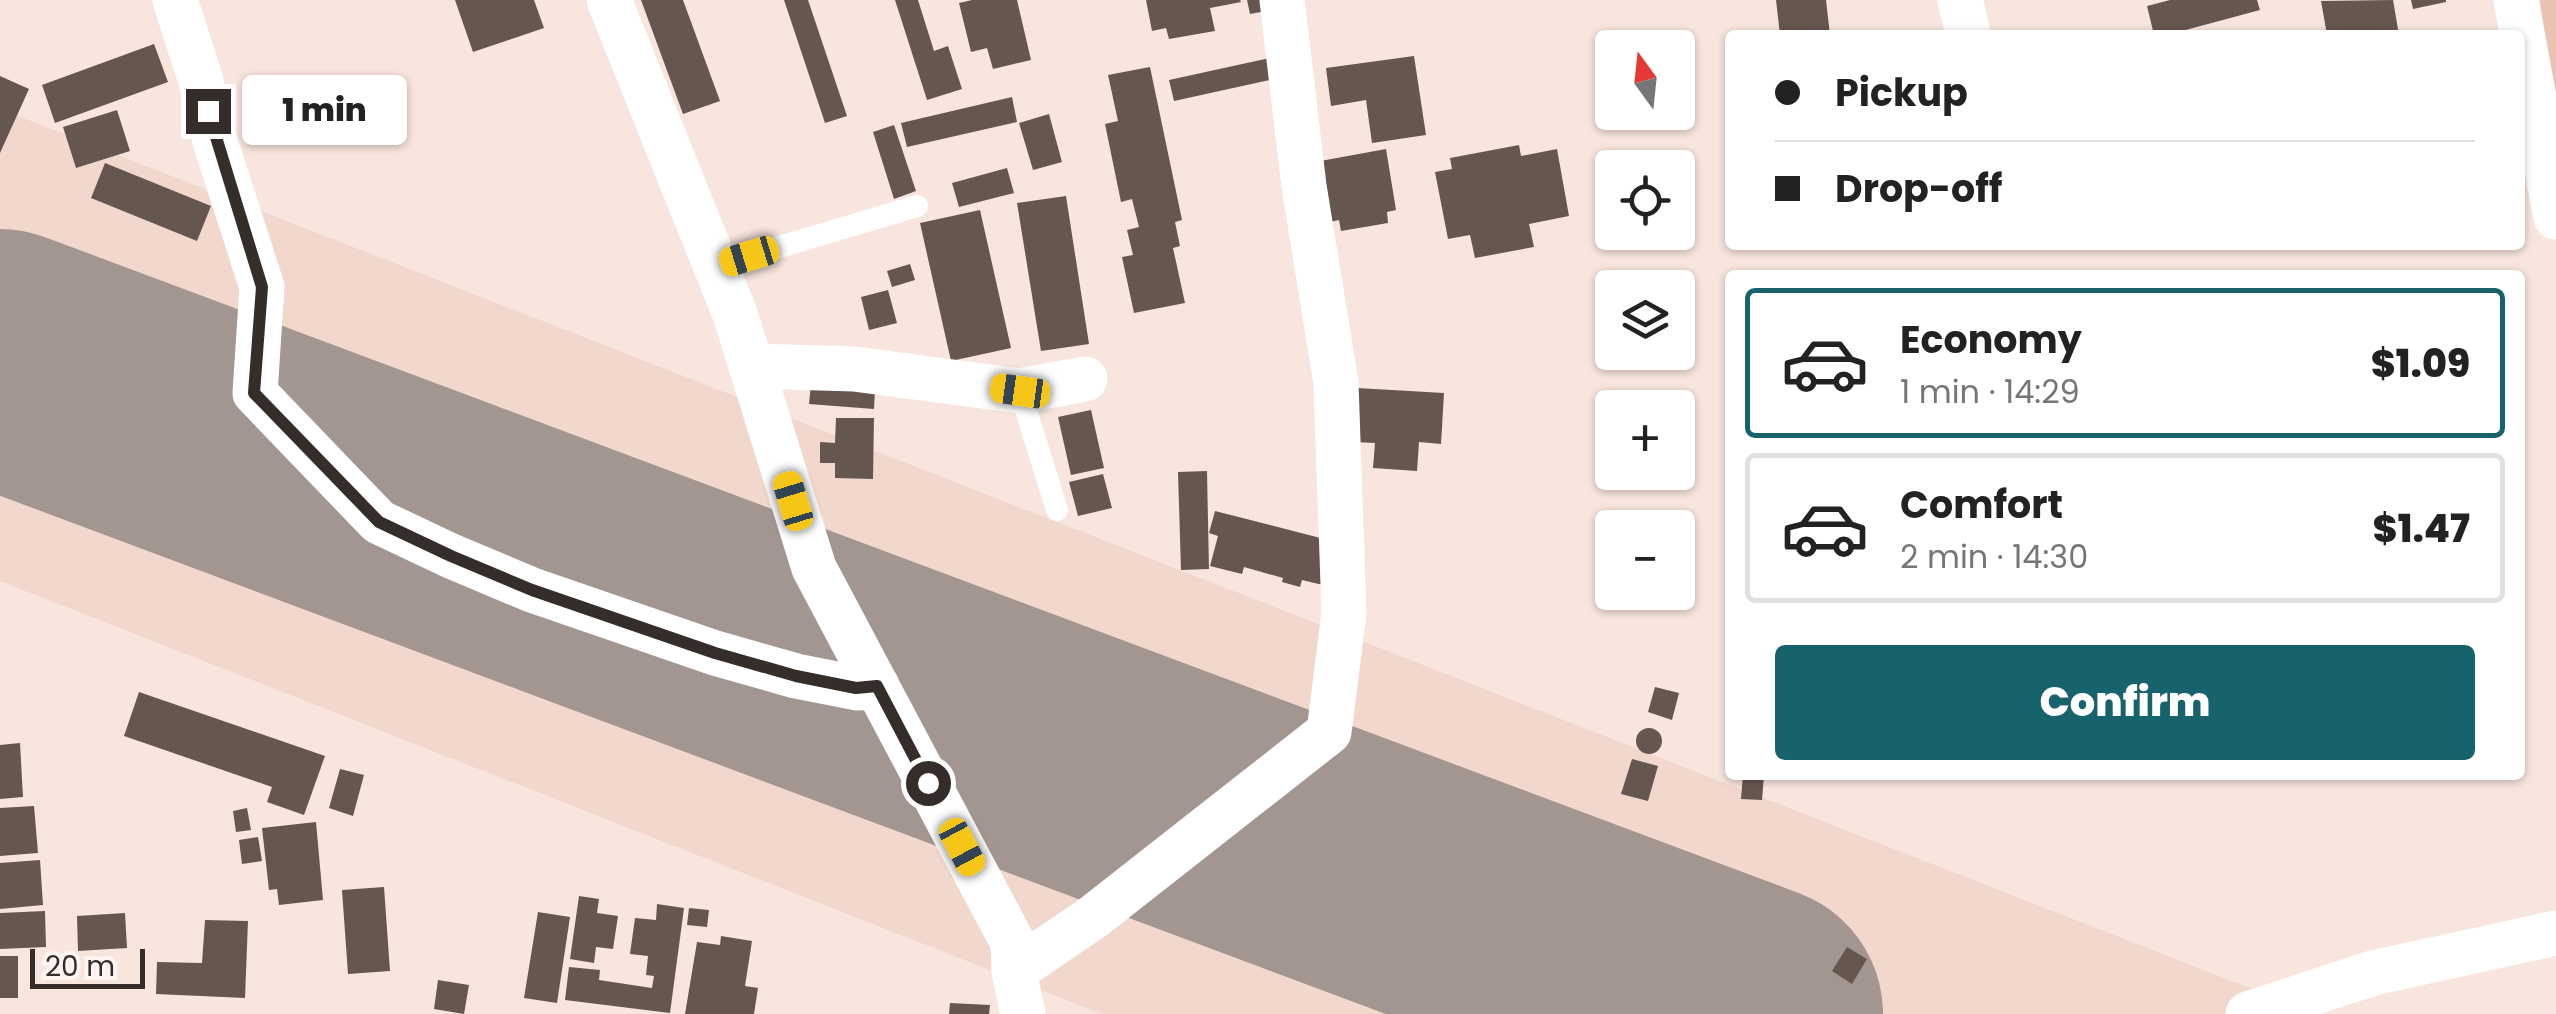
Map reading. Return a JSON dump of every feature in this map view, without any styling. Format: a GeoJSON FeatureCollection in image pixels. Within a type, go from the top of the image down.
{"type":"FeatureCollection","features":[{"type":"Feature","properties":{"kind":"street"},"geometry":{"type":"LineString","coordinates":[[175,0],[262,287],[254,393],[379,522],[532,590],[715,653],[796,676],[856,688],[877,686]]}},
{"type":"Feature","properties":{"kind":"street"},"geometry":{"type":"LineString","coordinates":[[608,0],[716,266],[752,366],[814,568],[1013,943],[1019,993]]}},
{"type":"Feature","properties":{"kind":"street"},"geometry":{"type":"LineString","coordinates":[[1019,993],[1092,918],[1329,732],[1344,613],[1336,383],[1304,186],[1282,0]]}},
{"type":"Feature","properties":{"kind":"street"},"geometry":{"type":"LineString","coordinates":[[2516,0],[2522,30]]}},
{"type":"Feature","properties":{"kind":"street"},"geometry":{"type":"LineString","coordinates":[[2525,49],[2556,217]]}},
{"type":"Feature","properties":{"kind":"street"},"geometry":{"type":"LineString","coordinates":[[752,366],[854,369],[1020,391],[1085,378]]}},
{"type":"Feature","properties":{"kind":"street"},"geometry":{"type":"LineString","coordinates":[[2248,1014],[2373,973],[2556,933]]}},
{"type":"Feature","properties":{"kind":"lane"},"geometry":{"type":"LineString","coordinates":[[716,266],[917,206]]}},
{"type":"Feature","properties":{"kind":"lane"},"geometry":{"type":"LineString","coordinates":[[1020,391],[1057,510]]}},
{"type":"Feature","properties":{"kind":"shaded area"},"geometry":{"type":"Polygon","coordinates":[[[2540,0],[2556,0],[2556,131],[2540,0]]]}},
{"type":"Feature","properties":{"kind":"shaded area"},"geometry":{"type":"Polygon","coordinates":[[[0,109],[2316,1014],[1102,1014],[0,581],[0,109]]]}},
{"type":"Feature","properties":{"kind":"building"},"geometry":{"type":"Polygon","coordinates":[[[455,0],[534,0],[544,28],[473,52],[455,0]]]}},
{"type":"Feature","properties":{"kind":"building"},"geometry":{"type":"Polygon","coordinates":[[[641,0],[683,0],[720,101],[683,114],[641,0]]]}},
{"type":"Feature","properties":{"kind":"building"},"geometry":{"type":"Polygon","coordinates":[[[784,0],[808,0],[847,116],[825,123],[784,0]]]}},
{"type":"Feature","properties":{"kind":"building"},"geometry":{"type":"Polygon","coordinates":[[[895,0],[918,0],[934,51],[948,46],[962,89],[927,100],[895,0]]]}},
{"type":"Feature","properties":{"kind":"building"},"geometry":{"type":"Polygon","coordinates":[[[1017,0],[1031,60],[993,69],[987,48],[971,52],[959,3],[1017,0]]]}},
{"type":"Feature","properties":{"kind":"building"},"geometry":{"type":"Polygon","coordinates":[[[1146,0],[1241,2],[1210,8],[1215,31],[1169,39],[1166,28],[1152,31],[1146,0]]]}},
{"type":"Feature","properties":{"kind":"building"},"geometry":{"type":"Polygon","coordinates":[[[1247,0],[1275,0],[1277,9],[1250,14],[1247,0]]]}},
{"type":"Feature","properties":{"kind":"building"},"geometry":{"type":"Polygon","coordinates":[[[1776,0],[1826,0],[1829,30],[1779,30],[1776,0]]]}},
{"type":"Feature","properties":{"kind":"building"},"geometry":{"type":"Polygon","coordinates":[[[2170,0],[2257,0],[2260,10],[2186,30],[2153,30],[2147,6],[2170,0]]]}},
{"type":"Feature","properties":{"kind":"building"},"geometry":{"type":"Polygon","coordinates":[[[2393,0],[2398,30],[2326,30],[2321,1],[2393,0]]]}},
{"type":"Feature","properties":{"kind":"building"},"geometry":{"type":"Polygon","coordinates":[[[2411,0],[2446,0],[2446,2],[2413,9],[2411,0]]]}},
{"type":"Feature","properties":{"kind":"building"},"geometry":{"type":"Polygon","coordinates":[[[154,44],[168,82],[55,123],[42,85],[154,44]]]}},
{"type":"Feature","properties":{"kind":"building"},"geometry":{"type":"Polygon","coordinates":[[[1414,56],[1426,135],[1372,143],[1366,100],[1331,106],[1326,68],[1414,56]]]}},
{"type":"Feature","properties":{"kind":"building"},"geometry":{"type":"Polygon","coordinates":[[[1274,57],[1279,78],[1174,101],[1169,80],[1274,57]]]}},
{"type":"Feature","properties":{"kind":"building"},"geometry":{"type":"Polygon","coordinates":[[[1150,67],[1182,220],[1175,222],[1180,246],[1173,248],[1185,303],[1134,313],[1122,257],[1133,255],[1127,230],[1139,227],[1132,199],[1121,202],[1105,124],[1118,121],[1108,75],[1150,67]]]}},
{"type":"Feature","properties":{"kind":"building"},"geometry":{"type":"Polygon","coordinates":[[[0,76],[29,89],[0,153],[0,76]]]}},
{"type":"Feature","properties":{"kind":"building"},"geometry":{"type":"Polygon","coordinates":[[[1012,97],[1017,122],[907,147],[901,123],[1012,97]]]}},
{"type":"Feature","properties":{"kind":"building"},"geometry":{"type":"Polygon","coordinates":[[[117,110],[130,151],[76,168],[63,127],[117,110]]]}},
{"type":"Feature","properties":{"kind":"building"},"geometry":{"type":"Polygon","coordinates":[[[1049,114],[1062,162],[1033,170],[1019,123],[1049,114]]]}},
{"type":"Feature","properties":{"kind":"building"},"geometry":{"type":"Polygon","coordinates":[[[894,125],[916,191],[894,199],[873,132],[894,125]]]}},
{"type":"Feature","properties":{"kind":"building"},"geometry":{"type":"Polygon","coordinates":[[[1519,145],[1521,156],[1557,149],[1569,216],[1529,224],[1534,247],[1475,258],[1470,235],[1448,239],[1435,172],[1452,169],[1450,158],[1519,145]]]}},
{"type":"Feature","properties":{"kind":"building"},"geometry":{"type":"Polygon","coordinates":[[[1386,149],[1396,210],[1387,212],[1388,223],[1341,231],[1339,220],[1325,223],[1315,162],[1386,149]]]}},
{"type":"Feature","properties":{"kind":"building"},"geometry":{"type":"Polygon","coordinates":[[[105,163],[211,206],[197,241],[91,198],[105,163]]]}},
{"type":"Feature","properties":{"kind":"building"},"geometry":{"type":"Polygon","coordinates":[[[1007,168],[1014,193],[959,207],[952,183],[1007,168]]]}},
{"type":"Feature","properties":{"kind":"building"},"geometry":{"type":"Polygon","coordinates":[[[1066,196],[1089,344],[1041,351],[1017,203],[1066,196]]]}},
{"type":"Feature","properties":{"kind":"building"},"geometry":{"type":"Polygon","coordinates":[[[980,210],[1011,348],[951,361],[920,223],[980,210]]]}},
{"type":"Feature","properties":{"kind":"building"},"geometry":{"type":"Polygon","coordinates":[[[910,264],[915,280],[892,287],[887,271],[910,264]]]}},
{"type":"Feature","properties":{"kind":"building"},"geometry":{"type":"Polygon","coordinates":[[[888,290],[897,323],[869,330],[861,297],[888,290]]]}},
{"type":"Feature","properties":{"kind":"building"},"geometry":{"type":"Polygon","coordinates":[[[811,384],[875,390],[874,409],[809,404],[811,384]]]}},
{"type":"Feature","properties":{"kind":"building"},"geometry":{"type":"Polygon","coordinates":[[[1357,388],[1444,393],[1441,444],[1419,442],[1417,471],[1373,468],[1375,443],[1353,442],[1357,388]]]}},
{"type":"Feature","properties":{"kind":"building"},"geometry":{"type":"Polygon","coordinates":[[[1091,410],[1104,468],[1071,475],[1058,417],[1091,410]]]}},
{"type":"Feature","properties":{"kind":"building"},"geometry":{"type":"Polygon","coordinates":[[[836,418],[874,418],[873,479],[835,478],[835,463],[820,463],[820,442],[835,443],[836,418]]]}},
{"type":"Feature","properties":{"kind":"building"},"geometry":{"type":"Polygon","coordinates":[[[1207,471],[1209,569],[1181,570],[1178,472],[1207,471]]]}},
{"type":"Feature","properties":{"kind":"building"},"geometry":{"type":"Polygon","coordinates":[[[1103,474],[1112,508],[1078,516],[1069,482],[1103,474]]]}},
{"type":"Feature","properties":{"kind":"building"},"geometry":{"type":"Polygon","coordinates":[[[1215,511],[1336,542],[1323,585],[1302,580],[1300,587],[1244,567],[1242,574],[1210,566],[1218,536],[1209,533],[1215,511]]]}},
{"type":"Feature","properties":{"kind":"building"},"geometry":{"type":"Polygon","coordinates":[[[1655,687],[1679,693],[1672,720],[1648,712],[1655,687]]]}},
{"type":"Feature","properties":{"kind":"building"},"geometry":{"type":"Polygon","coordinates":[[[139,692],[325,756],[304,815],[267,802],[272,787],[124,736],[139,692]]]}},
{"type":"Feature","properties":{"kind":"building"},"geometry":{"type":"Polygon","coordinates":[[[1649,728],[1658,732],[1662,741],[1658,750],[1649,754],[1640,750],[1636,741],[1640,732],[1649,728]]]}},
{"type":"Feature","properties":{"kind":"building"},"geometry":{"type":"Polygon","coordinates":[[[20,743],[23,797],[0,799],[0,745],[20,743]]]}},
{"type":"Feature","properties":{"kind":"building"},"geometry":{"type":"Polygon","coordinates":[[[1632,759],[1658,766],[1648,801],[1621,794],[1632,759]]]}},
{"type":"Feature","properties":{"kind":"building"},"geometry":{"type":"Polygon","coordinates":[[[340,769],[364,775],[353,816],[329,808],[340,769]]]}},
{"type":"Feature","properties":{"kind":"building"},"geometry":{"type":"Polygon","coordinates":[[[1743,780],[1764,780],[1762,800],[1741,799],[1743,780]]]}},
{"type":"Feature","properties":{"kind":"building"},"geometry":{"type":"Polygon","coordinates":[[[34,806],[38,853],[0,856],[0,808],[34,806]]]}},
{"type":"Feature","properties":{"kind":"building"},"geometry":{"type":"Polygon","coordinates":[[[247,808],[251,830],[236,832],[233,811],[247,808]]]}},
{"type":"Feature","properties":{"kind":"building"},"geometry":{"type":"Polygon","coordinates":[[[316,822],[323,900],[279,905],[277,889],[269,890],[262,828],[316,822]]]}},
{"type":"Feature","properties":{"kind":"building"},"geometry":{"type":"Polygon","coordinates":[[[258,837],[262,861],[242,864],[239,840],[258,837]]]}},
{"type":"Feature","properties":{"kind":"building"},"geometry":{"type":"Polygon","coordinates":[[[40,860],[43,905],[0,909],[0,863],[40,860]]]}},
{"type":"Feature","properties":{"kind":"building"},"geometry":{"type":"Polygon","coordinates":[[[384,887],[390,971],[348,974],[342,890],[384,887]]]}},
{"type":"Feature","properties":{"kind":"building"},"geometry":{"type":"Polygon","coordinates":[[[579,896],[599,899],[597,913],[618,916],[613,949],[596,947],[594,963],[570,959],[579,896]]]}},
{"type":"Feature","properties":{"kind":"building"},"geometry":{"type":"Polygon","coordinates":[[[657,904],[684,908],[670,1013],[565,1000],[569,967],[600,970],[599,980],[652,988],[654,976],[646,975],[648,956],[630,954],[635,918],[656,920],[657,904]]]}},
{"type":"Feature","properties":{"kind":"building"},"geometry":{"type":"Polygon","coordinates":[[[689,908],[709,910],[707,927],[687,925],[689,908]]]}},
{"type":"Feature","properties":{"kind":"building"},"geometry":{"type":"Polygon","coordinates":[[[45,911],[46,947],[0,949],[0,913],[45,911]]]}},
{"type":"Feature","properties":{"kind":"building"},"geometry":{"type":"Polygon","coordinates":[[[538,912],[570,917],[557,1003],[524,998],[538,912]]]}},
{"type":"Feature","properties":{"kind":"building"},"geometry":{"type":"Polygon","coordinates":[[[125,913],[127,948],[78,951],[77,916],[125,913]]]}},
{"type":"Feature","properties":{"kind":"building"},"geometry":{"type":"Polygon","coordinates":[[[205,920],[248,921],[245,998],[156,994],[157,962],[202,963],[205,920]]]}},
{"type":"Feature","properties":{"kind":"building"},"geometry":{"type":"Polygon","coordinates":[[[721,936],[752,941],[745,986],[758,988],[754,1014],[685,1014],[697,942],[720,945],[721,936]]]}},
{"type":"Feature","properties":{"kind":"building"},"geometry":{"type":"Polygon","coordinates":[[[1847,947],[1867,959],[1852,984],[1832,971],[1847,947]]]}},
{"type":"Feature","properties":{"kind":"building"},"geometry":{"type":"Polygon","coordinates":[[[0,956],[18,956],[18,998],[0,998],[0,956]]]}},
{"type":"Feature","properties":{"kind":"building"},"geometry":{"type":"Polygon","coordinates":[[[438,980],[469,985],[464,1014],[434,1009],[438,980]]]}},
{"type":"Feature","properties":{"kind":"building"},"geometry":{"type":"Polygon","coordinates":[[[950,1003],[990,1005],[989,1014],[949,1014],[950,1003]]]}},
{"type":"Feature","properties":{"kind":"runway"},"geometry":{"type":"LineString","coordinates":[[0,358],[1754,1014]]}},
{"type":"Feature","properties":{"kind":"route"},"geometry":{"type":"LineString","coordinates":[[208,111],[262,287],[254,393],[379,522],[532,590],[715,653],[796,676],[856,688],[877,686],[928,783]]}}]}
